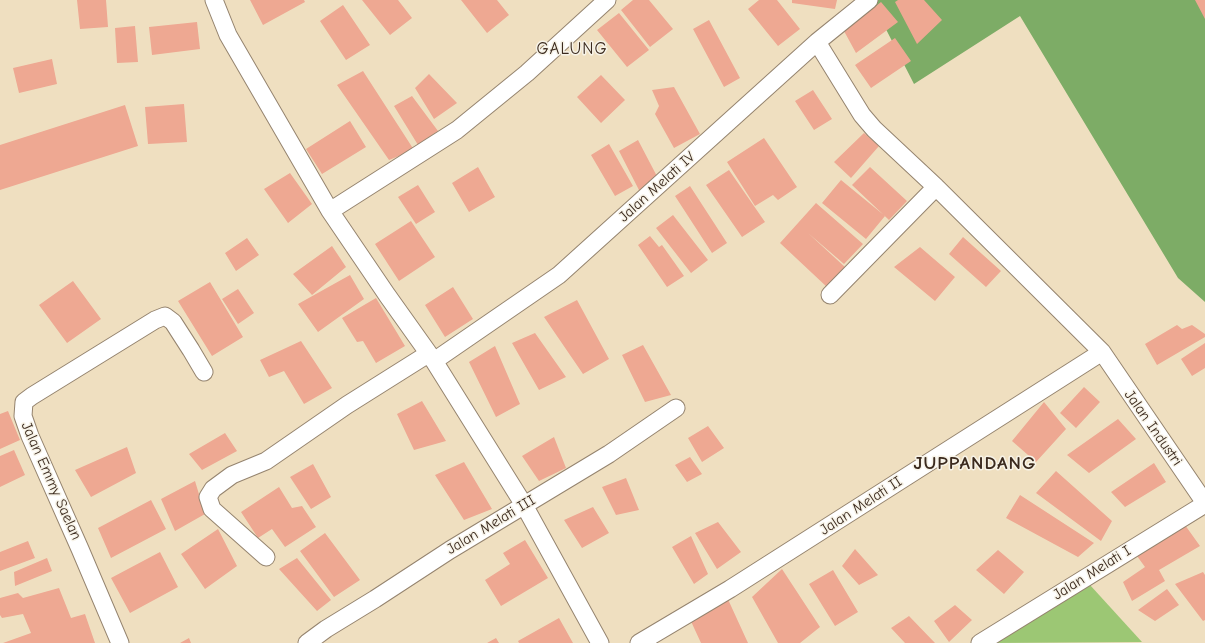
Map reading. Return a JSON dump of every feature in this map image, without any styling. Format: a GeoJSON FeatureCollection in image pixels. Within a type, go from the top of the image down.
{"type":"FeatureCollection","features":[{"type":"Feature","properties":{"kind":"street"},"geometry":{"type":"LineString","coordinates":[[214,0],[228,35],[330,211],[431,357],[524,506],[600,643]]}},
{"type":"Feature","properties":{"kind":"street"},"geometry":{"type":"LineString","coordinates":[[330,211],[457,130],[526,73],[606,0]]}},
{"type":"Feature","properties":{"kind":"street","name":"Jalan Melati IV"},"geometry":{"type":"LineString","coordinates":[[266,557],[212,509],[208,497],[213,489],[232,475],[266,461],[348,405],[431,357],[559,275],[817,42],[869,0]]}},
{"type":"Feature","properties":{"kind":"street","name":"Jalan Industri"},"geometry":{"type":"LineString","coordinates":[[817,42],[862,115],[874,129],[936,187],[1102,352],[1205,504]]}},
{"type":"Feature","properties":{"kind":"street"},"geometry":{"type":"LineString","coordinates":[[830,295],[936,187]]}},
{"type":"Feature","properties":{"kind":"street","name":"Jalan Emmy Saelan"},"geometry":{"type":"LineString","coordinates":[[120,643],[30,436],[23,416],[24,402],[155,320],[165,316],[173,322],[204,372]]}},
{"type":"Feature","properties":{"kind":"street","name":"Jalan Melati II"},"geometry":{"type":"LineString","coordinates":[[639,643],[730,590],[1102,352]]}},
{"type":"Feature","properties":{"kind":"street","name":"Jalan Melati III"},"geometry":{"type":"LineString","coordinates":[[307,643],[326,629],[450,550],[609,454],[676,408]]}},
{"type":"Feature","properties":{"kind":"street","name":"Jalan Melati I"},"geometry":{"type":"LineString","coordinates":[[980,643],[1205,504]]}},
{"type":"Feature","properties":{"kind":"green space"},"geometry":{"type":"Polygon","coordinates":[[[871,0],[1205,0],[1205,302],[1178,278],[1020,16],[914,84],[871,0]]]}},
{"type":"Feature","properties":{"kind":"green space"},"geometry":{"type":"Polygon","coordinates":[[[1090,585],[1142,642],[992,643],[1090,585]]]}},
{"type":"Feature","properties":{"kind":"building"},"geometry":{"type":"Polygon","coordinates":[[[77,0],[106,0],[108,27],[80,29],[77,0]]]}},
{"type":"Feature","properties":{"kind":"building"},"geometry":{"type":"Polygon","coordinates":[[[250,0],[304,0],[305,2],[263,25],[250,0]]]}},
{"type":"Feature","properties":{"kind":"building"},"geometry":{"type":"Polygon","coordinates":[[[362,0],[398,0],[412,18],[390,35],[362,0]]]}},
{"type":"Feature","properties":{"kind":"building"},"geometry":{"type":"Polygon","coordinates":[[[461,0],[497,0],[509,15],[487,33],[461,0]]]}},
{"type":"Feature","properties":{"kind":"building"},"geometry":{"type":"Polygon","coordinates":[[[633,0],[649,0],[673,29],[650,47],[621,10],[633,0]]]}},
{"type":"Feature","properties":{"kind":"building"},"geometry":{"type":"Polygon","coordinates":[[[759,0],[777,0],[800,29],[778,46],[748,9],[759,0]]]}},
{"type":"Feature","properties":{"kind":"building"},"geometry":{"type":"Polygon","coordinates":[[[792,0],[837,0],[835,9],[792,3],[792,0]]]}},
{"type":"Feature","properties":{"kind":"building"},"geometry":{"type":"Polygon","coordinates":[[[898,0],[924,0],[942,20],[917,44],[895,2],[898,0]]]}},
{"type":"Feature","properties":{"kind":"building"},"geometry":{"type":"Polygon","coordinates":[[[1195,0],[1205,0],[1205,19],[1195,0]]]}},
{"type":"Feature","properties":{"kind":"building"},"geometry":{"type":"Polygon","coordinates":[[[881,2],[898,22],[856,53],[844,31],[881,2]]]}},
{"type":"Feature","properties":{"kind":"building"},"geometry":{"type":"Polygon","coordinates":[[[343,5],[370,45],[346,60],[320,21],[343,5]]]}},
{"type":"Feature","properties":{"kind":"building"},"geometry":{"type":"Polygon","coordinates":[[[619,13],[649,50],[627,67],[597,30],[619,13]]]}},
{"type":"Feature","properties":{"kind":"building"},"geometry":{"type":"Polygon","coordinates":[[[709,20],[740,78],[724,87],[693,29],[709,20]]]}},
{"type":"Feature","properties":{"kind":"building"},"geometry":{"type":"Polygon","coordinates":[[[197,22],[200,49],[152,55],[149,27],[197,22]]]}},
{"type":"Feature","properties":{"kind":"building"},"geometry":{"type":"Polygon","coordinates":[[[135,26],[138,62],[117,63],[115,28],[135,26]]]}},
{"type":"Feature","properties":{"kind":"building"},"geometry":{"type":"Polygon","coordinates":[[[895,38],[911,61],[871,88],[855,65],[895,38]]]}},
{"type":"Feature","properties":{"kind":"building"},"geometry":{"type":"Polygon","coordinates":[[[52,59],[57,84],[19,93],[13,68],[52,59]]]}},
{"type":"Feature","properties":{"kind":"building"},"geometry":{"type":"Polygon","coordinates":[[[363,71],[414,150],[389,160],[337,85],[363,71]]]}},
{"type":"Feature","properties":{"kind":"building"},"geometry":{"type":"Polygon","coordinates":[[[429,74],[457,103],[434,119],[415,88],[429,74]]]}},
{"type":"Feature","properties":{"kind":"building"},"geometry":{"type":"Polygon","coordinates":[[[601,75],[625,100],[601,123],[577,97],[601,75]]]}},
{"type":"Feature","properties":{"kind":"building"},"geometry":{"type":"Polygon","coordinates":[[[674,87],[700,134],[674,148],[655,114],[659,106],[652,90],[674,87]]]}},
{"type":"Feature","properties":{"kind":"building"},"geometry":{"type":"Polygon","coordinates":[[[813,90],[832,119],[814,130],[795,101],[813,90]]]}},
{"type":"Feature","properties":{"kind":"building"},"geometry":{"type":"Polygon","coordinates":[[[412,96],[438,131],[418,145],[394,106],[412,96]]]}},
{"type":"Feature","properties":{"kind":"building"},"geometry":{"type":"Polygon","coordinates":[[[184,104],[187,142],[148,144],[145,107],[184,104]]]}},
{"type":"Feature","properties":{"kind":"building"},"geometry":{"type":"Polygon","coordinates":[[[125,105],[138,146],[0,190],[0,145],[125,105]]]}},
{"type":"Feature","properties":{"kind":"building"},"geometry":{"type":"Polygon","coordinates":[[[350,121],[366,147],[322,174],[306,149],[350,121]]]}},
{"type":"Feature","properties":{"kind":"building"},"geometry":{"type":"Polygon","coordinates":[[[864,133],[879,146],[851,178],[834,162],[864,133]]]}},
{"type":"Feature","properties":{"kind":"building"},"geometry":{"type":"Polygon","coordinates":[[[764,138],[797,187],[778,200],[773,195],[755,206],[727,162],[764,138]]]}},
{"type":"Feature","properties":{"kind":"building"},"geometry":{"type":"Polygon","coordinates":[[[638,140],[660,182],[640,192],[619,151],[638,140]]]}},
{"type":"Feature","properties":{"kind":"building"},"geometry":{"type":"Polygon","coordinates":[[[609,144],[633,186],[615,196],[591,155],[609,144]]]}},
{"type":"Feature","properties":{"kind":"building"},"geometry":{"type":"Polygon","coordinates":[[[478,167],[495,197],[469,212],[452,183],[478,167]]]}},
{"type":"Feature","properties":{"kind":"building"},"geometry":{"type":"Polygon","coordinates":[[[870,167],[907,201],[889,220],[852,185],[870,167]]]}},
{"type":"Feature","properties":{"kind":"building"},"geometry":{"type":"Polygon","coordinates":[[[729,170],[765,222],[742,237],[706,185],[729,170]]]}},
{"type":"Feature","properties":{"kind":"building"},"geometry":{"type":"Polygon","coordinates":[[[290,173],[312,204],[288,223],[264,189],[290,173]]]}},
{"type":"Feature","properties":{"kind":"building"},"geometry":{"type":"Polygon","coordinates":[[[841,180],[885,216],[866,239],[822,203],[841,180]]]}},
{"type":"Feature","properties":{"kind":"building"},"geometry":{"type":"Polygon","coordinates":[[[418,185],[435,212],[416,224],[398,197],[418,185]]]}},
{"type":"Feature","properties":{"kind":"building"},"geometry":{"type":"Polygon","coordinates":[[[690,186],[727,243],[712,253],[675,196],[690,186]]]}},
{"type":"Feature","properties":{"kind":"building"},"geometry":{"type":"Polygon","coordinates":[[[816,203],[863,244],[844,264],[808,233],[846,268],[828,288],[780,243],[816,203]]]}},
{"type":"Feature","properties":{"kind":"building"},"geometry":{"type":"Polygon","coordinates":[[[673,215],[708,260],[691,273],[656,228],[673,215]]]}},
{"type":"Feature","properties":{"kind":"building"},"geometry":{"type":"Polygon","coordinates":[[[411,221],[435,257],[399,281],[375,244],[411,221]]]}},
{"type":"Feature","properties":{"kind":"building"},"geometry":{"type":"Polygon","coordinates":[[[650,236],[659,247],[662,245],[684,276],[667,287],[638,245],[650,236]]]}},
{"type":"Feature","properties":{"kind":"building"},"geometry":{"type":"Polygon","coordinates":[[[963,237],[1001,271],[986,287],[949,254],[963,237]]]}},
{"type":"Feature","properties":{"kind":"building"},"geometry":{"type":"Polygon","coordinates":[[[247,238],[259,255],[236,271],[225,253],[247,238]]]}},
{"type":"Feature","properties":{"kind":"building"},"geometry":{"type":"Polygon","coordinates":[[[332,246],[346,267],[312,295],[293,274],[332,246]]]}},
{"type":"Feature","properties":{"kind":"building"},"geometry":{"type":"Polygon","coordinates":[[[920,247],[955,277],[935,301],[894,267],[920,247]]]}},
{"type":"Feature","properties":{"kind":"building"},"geometry":{"type":"Polygon","coordinates":[[[350,275],[364,299],[318,332],[298,304],[350,275]]]}},
{"type":"Feature","properties":{"kind":"building"},"geometry":{"type":"Polygon","coordinates":[[[73,281],[101,319],[67,343],[39,305],[73,281]]]}},
{"type":"Feature","properties":{"kind":"building"},"geometry":{"type":"Polygon","coordinates":[[[210,282],[243,337],[212,356],[178,301],[210,282]]]}},
{"type":"Feature","properties":{"kind":"building"},"geometry":{"type":"Polygon","coordinates":[[[453,287],[473,319],[445,337],[425,305],[453,287]]]}},
{"type":"Feature","properties":{"kind":"building"},"geometry":{"type":"Polygon","coordinates":[[[238,289],[254,313],[238,324],[222,299],[238,289]]]}},
{"type":"Feature","properties":{"kind":"building"},"geometry":{"type":"Polygon","coordinates":[[[376,298],[405,346],[376,363],[363,341],[357,342],[342,318],[376,298]]]}},
{"type":"Feature","properties":{"kind":"building"},"geometry":{"type":"Polygon","coordinates":[[[577,300],[609,359],[583,374],[544,317],[577,300]]]}},
{"type":"Feature","properties":{"kind":"building"},"geometry":{"type":"Polygon","coordinates":[[[1177,325],[1182,329],[1192,325],[1205,334],[1205,337],[1157,365],[1145,344],[1177,325]]]}},
{"type":"Feature","properties":{"kind":"building"},"geometry":{"type":"Polygon","coordinates":[[[535,333],[566,377],[539,390],[512,343],[535,333]]]}},
{"type":"Feature","properties":{"kind":"building"},"geometry":{"type":"Polygon","coordinates":[[[301,341],[332,388],[304,404],[284,371],[269,377],[260,360],[301,341]]]}},
{"type":"Feature","properties":{"kind":"building"},"geometry":{"type":"Polygon","coordinates":[[[1205,343],[1205,368],[1192,376],[1181,359],[1205,343]]]}},
{"type":"Feature","properties":{"kind":"building"},"geometry":{"type":"Polygon","coordinates":[[[643,345],[671,395],[645,402],[622,355],[643,345]]]}},
{"type":"Feature","properties":{"kind":"building"},"geometry":{"type":"Polygon","coordinates":[[[495,346],[520,404],[496,417],[469,362],[495,346]]]}},
{"type":"Feature","properties":{"kind":"building"},"geometry":{"type":"Polygon","coordinates":[[[1084,387],[1100,402],[1076,428],[1060,413],[1084,387]]]}},
{"type":"Feature","properties":{"kind":"building"},"geometry":{"type":"Polygon","coordinates":[[[422,401],[446,441],[414,450],[397,414],[422,401]]]}},
{"type":"Feature","properties":{"kind":"building"},"geometry":{"type":"Polygon","coordinates":[[[1044,402],[1066,429],[1036,462],[1012,441],[1044,402]]]}},
{"type":"Feature","properties":{"kind":"building"},"geometry":{"type":"Polygon","coordinates":[[[8,411],[20,440],[0,449],[0,414],[8,411]]]}},
{"type":"Feature","properties":{"kind":"building"},"geometry":{"type":"Polygon","coordinates":[[[1118,419],[1136,439],[1089,473],[1067,455],[1118,419]]]}},
{"type":"Feature","properties":{"kind":"building"},"geometry":{"type":"Polygon","coordinates":[[[708,426],[724,448],[702,462],[688,438],[708,426]]]}},
{"type":"Feature","properties":{"kind":"building"},"geometry":{"type":"Polygon","coordinates":[[[225,433],[237,451],[202,470],[189,454],[225,433]]]}},
{"type":"Feature","properties":{"kind":"building"},"geometry":{"type":"Polygon","coordinates":[[[554,437],[566,468],[539,481],[522,456],[554,437]]]}},
{"type":"Feature","properties":{"kind":"building"},"geometry":{"type":"Polygon","coordinates":[[[127,447],[136,473],[91,497],[75,470],[127,447]]]}},
{"type":"Feature","properties":{"kind":"building"},"geometry":{"type":"Polygon","coordinates":[[[14,450],[25,475],[0,487],[0,456],[14,450]]]}},
{"type":"Feature","properties":{"kind":"building"},"geometry":{"type":"Polygon","coordinates":[[[690,457],[702,474],[687,482],[675,465],[690,457]]]}},
{"type":"Feature","properties":{"kind":"building"},"geometry":{"type":"Polygon","coordinates":[[[464,462],[492,509],[464,520],[435,475],[464,462]]]}},
{"type":"Feature","properties":{"kind":"building"},"geometry":{"type":"Polygon","coordinates":[[[1154,463],[1166,482],[1125,507],[1111,492],[1154,463]]]}},
{"type":"Feature","properties":{"kind":"building"},"geometry":{"type":"Polygon","coordinates":[[[313,464],[331,497],[311,509],[290,477],[313,464]]]}},
{"type":"Feature","properties":{"kind":"building"},"geometry":{"type":"Polygon","coordinates":[[[1056,471],[1112,521],[1101,541],[1036,493],[1056,471]]]}},
{"type":"Feature","properties":{"kind":"building"},"geometry":{"type":"Polygon","coordinates":[[[626,478],[639,510],[616,515],[602,487],[626,478]]]}},
{"type":"Feature","properties":{"kind":"building"},"geometry":{"type":"Polygon","coordinates":[[[195,481],[205,514],[175,531],[161,499],[195,481]]]}},
{"type":"Feature","properties":{"kind":"building"},"geometry":{"type":"Polygon","coordinates":[[[279,487],[292,508],[302,506],[316,527],[285,547],[272,529],[258,538],[241,512],[279,487]]]}},
{"type":"Feature","properties":{"kind":"building"},"geometry":{"type":"Polygon","coordinates":[[[1020,495],[1094,543],[1078,557],[1006,518],[1020,495]]]}},
{"type":"Feature","properties":{"kind":"building"},"geometry":{"type":"Polygon","coordinates":[[[151,500],[166,529],[111,558],[98,528],[151,500]]]}},
{"type":"Feature","properties":{"kind":"building"},"geometry":{"type":"Polygon","coordinates":[[[593,507],[609,533],[582,548],[564,520],[593,507]]]}},
{"type":"Feature","properties":{"kind":"building"},"geometry":{"type":"Polygon","coordinates":[[[718,522],[741,552],[717,569],[695,533],[718,522]]]}},
{"type":"Feature","properties":{"kind":"building"},"geometry":{"type":"Polygon","coordinates":[[[1185,525],[1200,546],[1159,570],[1165,581],[1132,601],[1123,582],[1145,567],[1137,556],[1185,525]]]}},
{"type":"Feature","properties":{"kind":"building"},"geometry":{"type":"Polygon","coordinates":[[[218,529],[237,566],[205,589],[181,554],[218,529]]]}},
{"type":"Feature","properties":{"kind":"building"},"geometry":{"type":"Polygon","coordinates":[[[325,533],[360,580],[334,597],[300,551],[325,533]]]}},
{"type":"Feature","properties":{"kind":"building"},"geometry":{"type":"Polygon","coordinates":[[[691,536],[708,574],[694,584],[672,547],[691,536]]]}},
{"type":"Feature","properties":{"kind":"building"},"geometry":{"type":"Polygon","coordinates":[[[525,540],[548,578],[501,606],[485,580],[510,564],[503,553],[525,540]]]}},
{"type":"Feature","properties":{"kind":"building"},"geometry":{"type":"Polygon","coordinates":[[[28,541],[35,558],[0,571],[0,552],[28,541]]]}},
{"type":"Feature","properties":{"kind":"building"},"geometry":{"type":"Polygon","coordinates":[[[855,549],[878,575],[859,585],[842,566],[855,549]]]}},
{"type":"Feature","properties":{"kind":"building"},"geometry":{"type":"Polygon","coordinates":[[[998,550],[1024,572],[1004,594],[976,570],[998,550]]]}},
{"type":"Feature","properties":{"kind":"building"},"geometry":{"type":"Polygon","coordinates":[[[160,552],[178,587],[130,613],[111,578],[160,552]]]}},
{"type":"Feature","properties":{"kind":"building"},"geometry":{"type":"Polygon","coordinates":[[[47,558],[52,571],[15,586],[14,572],[47,558]]]}},
{"type":"Feature","properties":{"kind":"building"},"geometry":{"type":"Polygon","coordinates":[[[297,558],[331,600],[317,611],[279,569],[297,558]]]}},
{"type":"Feature","properties":{"kind":"building"},"geometry":{"type":"Polygon","coordinates":[[[782,569],[820,627],[800,643],[778,643],[752,597],[782,569]]]}},
{"type":"Feature","properties":{"kind":"building"},"geometry":{"type":"Polygon","coordinates":[[[833,570],[858,612],[835,626],[809,584],[833,570]]]}},
{"type":"Feature","properties":{"kind":"building"},"geometry":{"type":"Polygon","coordinates":[[[1203,572],[1205,575],[1205,620],[1203,621],[1175,584],[1203,572]]]}},
{"type":"Feature","properties":{"kind":"building"},"geometry":{"type":"Polygon","coordinates":[[[59,588],[71,618],[85,614],[95,643],[3,643],[31,633],[23,614],[2,618],[0,615],[0,598],[18,593],[23,598],[59,588]]]}},
{"type":"Feature","properties":{"kind":"building"},"geometry":{"type":"Polygon","coordinates":[[[1167,589],[1179,605],[1155,621],[1138,610],[1167,589]]]}},
{"type":"Feature","properties":{"kind":"building"},"geometry":{"type":"Polygon","coordinates":[[[726,595],[748,643],[701,643],[689,617],[726,595]]]}},
{"type":"Feature","properties":{"kind":"building"},"geometry":{"type":"Polygon","coordinates":[[[955,605],[972,620],[949,642],[934,621],[955,605]]]}},
{"type":"Feature","properties":{"kind":"building"},"geometry":{"type":"Polygon","coordinates":[[[909,616],[935,643],[905,643],[891,628],[909,616]]]}},
{"type":"Feature","properties":{"kind":"building"},"geometry":{"type":"Polygon","coordinates":[[[559,618],[573,643],[519,643],[518,641],[559,618]]]}},
{"type":"Feature","properties":{"kind":"building"},"geometry":{"type":"Polygon","coordinates":[[[189,638],[191,643],[180,643],[189,638]]]}},
{"type":"Feature","properties":{"kind":"building"},"geometry":{"type":"Polygon","coordinates":[[[496,638],[499,643],[487,643],[496,638]]]}},
{"type":"Feature","properties":{"kind":"district","name":"GALUNG"},"geometry":{"type":"Point","coordinates":[572,49]}},
{"type":"Feature","properties":{"kind":"district","name":"JUPPANDANG"},"geometry":{"type":"Point","coordinates":[975,464]}}]}
